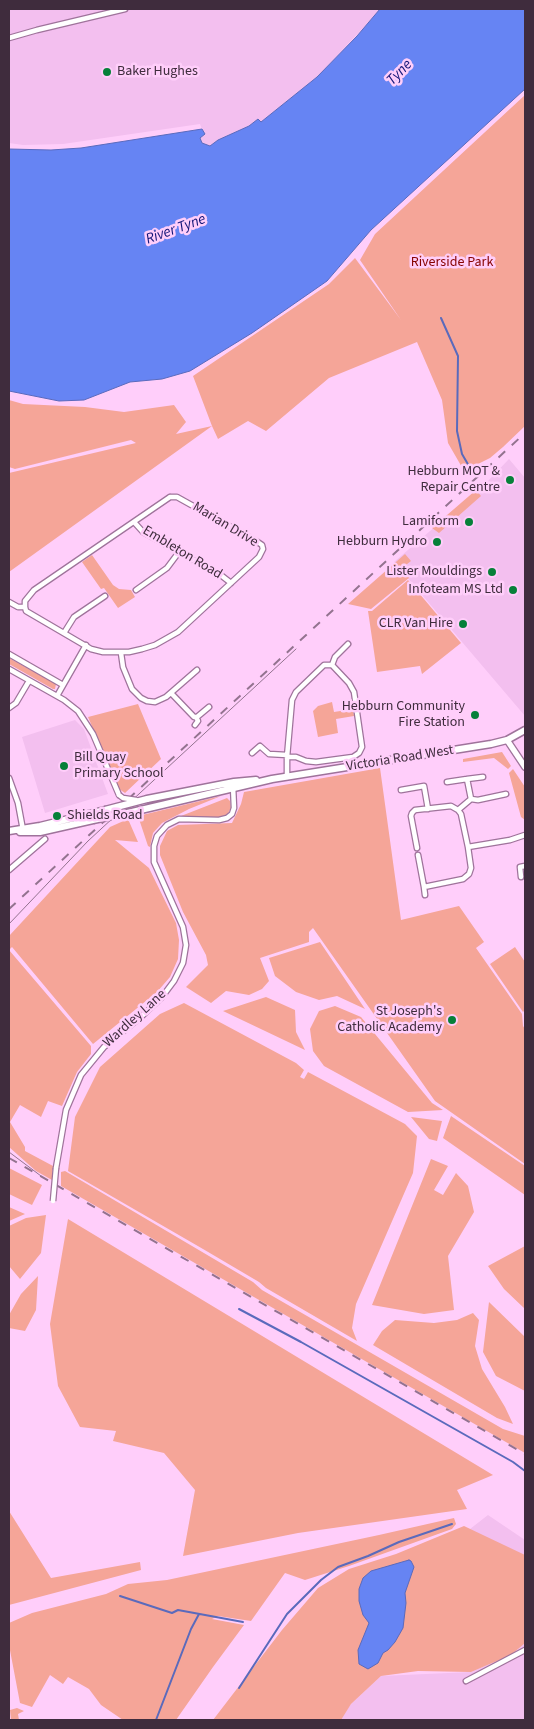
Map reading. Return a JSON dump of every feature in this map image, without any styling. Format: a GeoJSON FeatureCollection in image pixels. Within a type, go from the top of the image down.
{"type":"FeatureCollection","features":[{"type":"Feature","properties":{"kind":"main road","name":"Victoria Road West"},"geometry":{"type":"LineString","coordinates":[[234,785],[491,744],[507,740],[525,730]]}},
{"type":"Feature","properties":{"kind":"main road"},"geometry":{"type":"LineString","coordinates":[[507,740],[525,767]]}},
{"type":"Feature","properties":{"kind":"main road"},"geometry":{"type":"LineString","coordinates":[[40,829],[145,800],[234,785]]}},
{"type":"Feature","properties":{"kind":"main road"},"geometry":{"type":"LineString","coordinates":[[9,832],[40,829],[132,812],[234,785]]}},
{"type":"Feature","properties":{"kind":"street"},"geometry":{"type":"LineString","coordinates":[[9,38],[125,9]]}},
{"type":"Feature","properties":{"kind":"street","name":"Marian Drive"},"geometry":{"type":"LineString","coordinates":[[175,496],[260,543],[263,549],[261,554],[174,635],[149,647],[121,653],[99,652],[30,613],[25,608],[26,598],[34,590],[134,522],[168,498],[175,496]]}},
{"type":"Feature","properties":{"kind":"street","name":"Embleton Road"},"geometry":{"type":"LineString","coordinates":[[134,522],[143,532],[222,576],[230,583]]}},
{"type":"Feature","properties":{"kind":"street"},"geometry":{"type":"LineString","coordinates":[[136,590],[167,568],[179,552]]}},
{"type":"Feature","properties":{"kind":"street"},"geometry":{"type":"LineString","coordinates":[[64,633],[74,617],[105,596]]}},
{"type":"Feature","properties":{"kind":"street"},"geometry":{"type":"LineString","coordinates":[[9,602],[18,607],[25,608]]}},
{"type":"Feature","properties":{"kind":"street"},"geometry":{"type":"LineString","coordinates":[[332,665],[335,657],[348,644]]}},
{"type":"Feature","properties":{"kind":"street"},"geometry":{"type":"LineString","coordinates":[[57,696],[86,646]]}},
{"type":"Feature","properties":{"kind":"street"},"geometry":{"type":"LineString","coordinates":[[121,653],[123,667],[132,689],[147,701],[155,702],[166,697],[197,670]]}},
{"type":"Feature","properties":{"kind":"street"},"geometry":{"type":"LineString","coordinates":[[9,654],[64,685]]}},
{"type":"Feature","properties":{"kind":"street"},"geometry":{"type":"LineString","coordinates":[[252,753],[260,746],[269,754],[287,756],[296,757],[316,762],[353,757],[359,753],[362,747],[354,692],[349,683],[332,665],[324,665],[296,692],[292,700],[287,756],[287,777]]}},
{"type":"Feature","properties":{"kind":"street"},"geometry":{"type":"LineString","coordinates":[[9,669],[57,696],[78,711],[89,728],[119,795],[126,799],[145,800]]}},
{"type":"Feature","properties":{"kind":"street"},"geometry":{"type":"LineString","coordinates":[[9,708],[16,703],[29,680]]}},
{"type":"Feature","properties":{"kind":"street"},"geometry":{"type":"LineString","coordinates":[[171,693],[196,717],[198,721],[195,725]]}},
{"type":"Feature","properties":{"kind":"street"},"geometry":{"type":"LineString","coordinates":[[196,717],[209,707]]}},
{"type":"Feature","properties":{"kind":"street"},"geometry":{"type":"LineString","coordinates":[[447,782],[483,777]]}},
{"type":"Feature","properties":{"kind":"street"},"geometry":{"type":"LineString","coordinates":[[9,778],[18,803],[23,830]]}},
{"type":"Feature","properties":{"kind":"street"},"geometry":{"type":"LineString","coordinates":[[467,780],[471,799]]}},
{"type":"Feature","properties":{"kind":"street","name":"Wardley Lane"},"geometry":{"type":"LineString","coordinates":[[53,1201],[56,1168],[66,1110],[81,1075],[104,1047],[144,1016],[162,997],[174,981],[183,964],[186,945],[183,927],[154,862],[154,846],[157,836],[167,825],[180,819],[219,820],[227,818],[232,814],[234,808],[234,785]]}},
{"type":"Feature","properties":{"kind":"street"},"geometry":{"type":"LineString","coordinates":[[401,790],[424,786],[428,809]]}},
{"type":"Feature","properties":{"kind":"street"},"geometry":{"type":"LineString","coordinates":[[458,810],[471,799],[478,800],[506,794]]}},
{"type":"Feature","properties":{"kind":"street"},"geometry":{"type":"LineString","coordinates":[[417,848],[411,816],[415,810],[451,806],[458,810],[461,814],[468,847],[471,868],[469,874],[463,879],[424,888]]}},
{"type":"Feature","properties":{"kind":"street"},"geometry":{"type":"LineString","coordinates":[[468,847],[510,840],[525,835]]}},
{"type":"Feature","properties":{"kind":"street"},"geometry":{"type":"LineString","coordinates":[[9,870],[45,839]]}},
{"type":"Feature","properties":{"kind":"street"},"geometry":{"type":"LineString","coordinates":[[418,855],[426,895]]}},
{"type":"Feature","properties":{"kind":"street"},"geometry":{"type":"LineString","coordinates":[[518,861],[522,866],[521,876]]}},
{"type":"Feature","properties":{"kind":"street"},"geometry":{"type":"LineString","coordinates":[[466,1681],[525,1650]]}},
{"type":"Feature","properties":{"kind":"shaded area"},"geometry":{"type":"Polygon","coordinates":[[[9,9],[381,9],[317,77],[261,122],[258,119],[249,126],[218,140],[210,146],[202,144],[200,138],[204,134],[200,124],[63,144],[23,145],[9,143],[9,9]]]}},
{"type":"Feature","properties":{"kind":"shaded area"},"geometry":{"type":"Polygon","coordinates":[[[509,459],[525,478],[525,716],[394,562],[487,482],[509,459]]]}},
{"type":"Feature","properties":{"kind":"shaded area","name":"Bill Quay Primary School"},"geometry":{"type":"Polygon","coordinates":[[[75,720],[84,729],[108,794],[45,813],[22,737],[75,720]]]}},
{"type":"Feature","properties":{"kind":"shaded area"},"geometry":{"type":"Polygon","coordinates":[[[488,1515],[525,1540],[525,1720],[338,1720],[351,1704],[381,1676],[471,1672],[510,1655],[425,1564],[488,1515]]]}},
{"type":"Feature","properties":{"kind":"green space","name":"Riverside Park"},"geometry":{"type":"Polygon","coordinates":[[[525,95],[525,426],[490,458],[474,466],[467,476],[448,443],[442,400],[417,342],[329,378],[266,431],[248,421],[218,439],[193,376],[329,284],[355,258],[401,320],[360,260],[375,234],[525,95]]]}},
{"type":"Feature","properties":{"kind":"green space"},"geometry":{"type":"Polygon","coordinates":[[[9,400],[23,404],[85,407],[124,412],[174,405],[186,422],[176,434],[212,426],[9,572],[9,473],[136,443],[131,440],[15,469],[9,467],[9,400]]]}},
{"type":"Feature","properties":{"kind":"green space"},"geometry":{"type":"Polygon","coordinates":[[[476,490],[481,496],[439,533],[432,528],[476,490]]]}},
{"type":"Feature","properties":{"kind":"green space"},"geometry":{"type":"Polygon","coordinates":[[[405,554],[411,561],[402,568],[409,578],[371,609],[348,604],[405,554]]]}},
{"type":"Feature","properties":{"kind":"green space"},"geometry":{"type":"Polygon","coordinates":[[[92,555],[113,585],[119,589],[131,590],[135,597],[118,608],[104,588],[101,589],[82,562],[92,555]]]}},
{"type":"Feature","properties":{"kind":"green space"},"geometry":{"type":"Polygon","coordinates":[[[408,580],[461,643],[422,674],[420,666],[377,672],[368,611],[372,611],[408,580]]]}},
{"type":"Feature","properties":{"kind":"green space"},"geometry":{"type":"Polygon","coordinates":[[[9,658],[56,684],[55,689],[9,664],[9,658]]]}},
{"type":"Feature","properties":{"kind":"green space"},"geometry":{"type":"Polygon","coordinates":[[[332,702],[334,712],[353,709],[354,716],[336,719],[338,733],[318,737],[313,711],[318,706],[332,702]]]}},
{"type":"Feature","properties":{"kind":"green space"},"geometry":{"type":"Polygon","coordinates":[[[138,704],[161,759],[125,793],[119,789],[88,717],[138,704]]]}},
{"type":"Feature","properties":{"kind":"green space"},"geometry":{"type":"Polygon","coordinates":[[[502,752],[511,766],[508,769],[494,758],[463,762],[463,759],[502,752]]]}},
{"type":"Feature","properties":{"kind":"green space"},"geometry":{"type":"Polygon","coordinates":[[[380,768],[401,920],[459,906],[484,942],[476,948],[522,1014],[525,1029],[525,1164],[435,1101],[313,928],[309,932],[309,942],[260,958],[269,981],[262,989],[249,995],[226,991],[211,1003],[186,987],[208,965],[206,955],[183,912],[160,855],[160,846],[167,831],[178,825],[232,823],[241,804],[244,792],[380,768]]]}},
{"type":"Feature","properties":{"kind":"green space"},"geometry":{"type":"Polygon","coordinates":[[[513,769],[525,787],[525,820],[521,817],[509,773],[513,769]]]}},
{"type":"Feature","properties":{"kind":"green space"},"geometry":{"type":"Polygon","coordinates":[[[221,796],[162,823],[153,833],[150,847],[148,846],[138,816],[221,796]]]}},
{"type":"Feature","properties":{"kind":"green space"},"geometry":{"type":"Polygon","coordinates":[[[227,798],[230,801],[231,808],[227,815],[221,818],[181,816],[227,798]]]}},
{"type":"Feature","properties":{"kind":"green space"},"geometry":{"type":"Polygon","coordinates":[[[128,819],[138,842],[115,840],[149,868],[176,923],[179,940],[178,959],[170,977],[157,992],[93,1044],[12,947],[9,950],[9,936],[110,827],[128,819]]]}},
{"type":"Feature","properties":{"kind":"green space"},"geometry":{"type":"Polygon","coordinates":[[[320,942],[365,1009],[337,996],[319,1000],[296,992],[275,976],[269,958],[320,942]]]}},
{"type":"Feature","properties":{"kind":"green space"},"geometry":{"type":"Polygon","coordinates":[[[515,947],[525,962],[525,1010],[523,1012],[490,964],[515,947]]]}},
{"type":"Feature","properties":{"kind":"green space"},"geometry":{"type":"Polygon","coordinates":[[[9,950],[91,1046],[91,1054],[77,1072],[62,1106],[48,1101],[41,1117],[20,1105],[10,1122],[25,1147],[25,1151],[53,1166],[52,1180],[36,1171],[9,1147],[9,950]]]}},
{"type":"Feature","properties":{"kind":"green space"},"geometry":{"type":"Polygon","coordinates":[[[266,997],[295,1010],[296,1032],[305,1050],[223,1011],[266,997]]]}},
{"type":"Feature","properties":{"kind":"green space"},"geometry":{"type":"Polygon","coordinates":[[[184,1003],[296,1063],[304,1070],[300,1077],[304,1079],[308,1072],[405,1124],[417,1136],[413,1173],[356,1304],[352,1328],[357,1341],[68,1171],[75,1117],[100,1067],[160,1014],[184,1003]]]}},
{"type":"Feature","properties":{"kind":"green space"},"geometry":{"type":"Polygon","coordinates":[[[335,1006],[361,1017],[432,1103],[443,1110],[408,1112],[324,1066],[313,1051],[310,1029],[319,1011],[335,1006]]]}},
{"type":"Feature","properties":{"kind":"green space"},"geometry":{"type":"Polygon","coordinates":[[[451,1116],[525,1166],[525,1195],[443,1138],[451,1116]]]}},
{"type":"Feature","properties":{"kind":"green space"},"geometry":{"type":"Polygon","coordinates":[[[411,1117],[442,1121],[437,1141],[429,1139],[411,1117]]]}},
{"type":"Feature","properties":{"kind":"green space"},"geometry":{"type":"Polygon","coordinates":[[[431,1159],[448,1166],[434,1190],[443,1195],[456,1173],[468,1186],[474,1212],[448,1256],[454,1310],[424,1314],[372,1305],[431,1159]]]}},
{"type":"Feature","properties":{"kind":"green space"},"geometry":{"type":"Polygon","coordinates":[[[9,1168],[42,1185],[32,1205],[9,1194],[9,1168]]]}},
{"type":"Feature","properties":{"kind":"green space"},"geometry":{"type":"Polygon","coordinates":[[[65,1171],[253,1282],[262,1290],[503,1429],[525,1436],[525,1453],[61,1186],[61,1172],[65,1171]]]}},
{"type":"Feature","properties":{"kind":"green space"},"geometry":{"type":"Polygon","coordinates":[[[9,1207],[25,1214],[9,1221],[9,1207]]]}},
{"type":"Feature","properties":{"kind":"green space"},"geometry":{"type":"Polygon","coordinates":[[[46,1215],[41,1253],[20,1279],[9,1266],[9,1226],[26,1218],[46,1215]]]}},
{"type":"Feature","properties":{"kind":"green space"},"geometry":{"type":"Polygon","coordinates":[[[68,1219],[493,1475],[457,1490],[467,1509],[298,1533],[183,1556],[195,1490],[164,1453],[113,1441],[116,1431],[80,1427],[58,1386],[50,1324],[68,1219]]]}},
{"type":"Feature","properties":{"kind":"green space"},"geometry":{"type":"Polygon","coordinates":[[[525,1246],[525,1309],[504,1289],[488,1266],[525,1246]]]}},
{"type":"Feature","properties":{"kind":"green space"},"geometry":{"type":"Polygon","coordinates":[[[38,1276],[36,1310],[25,1331],[9,1328],[9,1315],[21,1294],[38,1276]]]}},
{"type":"Feature","properties":{"kind":"green space"},"geometry":{"type":"Polygon","coordinates":[[[489,1302],[525,1337],[525,1391],[496,1376],[483,1352],[489,1302]]]}},
{"type":"Feature","properties":{"kind":"green space"},"geometry":{"type":"Polygon","coordinates":[[[473,1313],[479,1320],[475,1346],[482,1369],[513,1424],[497,1418],[373,1345],[382,1331],[395,1320],[434,1323],[457,1320],[473,1313]]]}},
{"type":"Feature","properties":{"kind":"green space"},"geometry":{"type":"Polygon","coordinates":[[[9,1511],[51,1578],[140,1562],[141,1570],[9,1605],[9,1511]]]}},
{"type":"Feature","properties":{"kind":"green space"},"geometry":{"type":"Polygon","coordinates":[[[454,1518],[456,1524],[452,1529],[349,1566],[305,1580],[285,1573],[251,1621],[218,1616],[212,1619],[244,1625],[176,1720],[123,1720],[101,1705],[89,1689],[68,1677],[63,1684],[50,1675],[32,1707],[20,1703],[9,1645],[9,1623],[32,1613],[106,1594],[128,1584],[167,1580],[454,1518]]]}},
{"type":"Feature","properties":{"kind":"green space"},"geometry":{"type":"Polygon","coordinates":[[[464,1526],[525,1555],[525,1643],[511,1655],[471,1672],[418,1671],[381,1676],[351,1704],[341,1720],[213,1720],[282,1630],[318,1588],[349,1569],[396,1554],[464,1526]]]}},
{"type":"Feature","properties":{"kind":"green space"},"geometry":{"type":"Polygon","coordinates":[[[17,1708],[24,1711],[18,1714],[19,1720],[11,1720],[10,1710],[17,1708]]]}},
{"type":"Feature","properties":{"kind":"water"},"geometry":{"type":"Polygon","coordinates":[[[380,9],[525,9],[525,89],[371,230],[327,281],[252,333],[190,371],[162,379],[130,382],[84,400],[59,401],[9,391],[9,149],[51,150],[81,148],[202,129],[205,134],[200,138],[202,143],[210,146],[218,140],[249,126],[258,119],[261,122],[317,77],[380,9]]]}},
{"type":"Feature","properties":{"kind":"water"},"geometry":{"type":"Polygon","coordinates":[[[409,1560],[414,1567],[405,1593],[406,1603],[403,1628],[395,1642],[383,1653],[378,1663],[368,1669],[359,1664],[358,1650],[369,1623],[363,1615],[359,1601],[359,1589],[363,1578],[371,1571],[409,1560]]]}},
{"type":"Feature","properties":{"kind":"waterway"},"geometry":{"type":"LineString","coordinates":[[441,318],[458,356],[457,431],[462,454],[469,466]]}},
{"type":"Feature","properties":{"kind":"waterway"},"geometry":{"type":"LineString","coordinates":[[239,1309],[513,1462],[525,1471]]}},
{"type":"Feature","properties":{"kind":"waterway"},"geometry":{"type":"LineString","coordinates":[[239,1688],[287,1614],[321,1580],[338,1567],[399,1542],[452,1524]]}},
{"type":"Feature","properties":{"kind":"waterway"},"geometry":{"type":"LineString","coordinates":[[120,1596],[172,1613],[178,1610],[243,1622]]}},
{"type":"Feature","properties":{"kind":"waterway"},"geometry":{"type":"LineString","coordinates":[[156,1720],[191,1629],[199,1614]]}},
{"type":"Feature","properties":{"kind":"tram line"},"geometry":{"type":"LineString","coordinates":[[9,924],[88,841],[296,649]]}},
{"type":"Feature","properties":{"kind":"tram line"},"geometry":{"type":"LineString","coordinates":[[9,1152],[41,1176]]}},
{"type":"Feature","properties":{"kind":"railway"},"geometry":{"type":"LineString","coordinates":[[9,909],[525,433]]}},
{"type":"Feature","properties":{"kind":"railway"},"geometry":{"type":"LineString","coordinates":[[9,1158],[525,1454]]}},
{"type":"Feature","properties":{"kind":"place","name":"Baker Hughes"},"geometry":{"type":"Point","coordinates":[107,72]}},
{"type":"Feature","properties":{"kind":"place","name":"Hebburn MOT & Repair Centre"},"geometry":{"type":"Point","coordinates":[510,480]}},
{"type":"Feature","properties":{"kind":"place","name":"Lamiform"},"geometry":{"type":"Point","coordinates":[469,522]}},
{"type":"Feature","properties":{"kind":"place","name":"Hebburn Hydro"},"geometry":{"type":"Point","coordinates":[437,542]}},
{"type":"Feature","properties":{"kind":"place","name":"Lister Mouldings"},"geometry":{"type":"Point","coordinates":[492,572]}},
{"type":"Feature","properties":{"kind":"place","name":"Infoteam MS Ltd"},"geometry":{"type":"Point","coordinates":[513,590]}},
{"type":"Feature","properties":{"kind":"place","name":"CLR Van Hire"},"geometry":{"type":"Point","coordinates":[463,624]}},
{"type":"Feature","properties":{"kind":"place","name":"Hebburn Community Fire Station"},"geometry":{"type":"Point","coordinates":[475,715]}},
{"type":"Feature","properties":{"kind":"place","name":"Bill Quay Primary School"},"geometry":{"type":"Point","coordinates":[64,766]}},
{"type":"Feature","properties":{"kind":"place","name":"Shields Road"},"geometry":{"type":"Point","coordinates":[57,816]}},
{"type":"Feature","properties":{"kind":"place","name":"St Joseph's Catholic Academy"},"geometry":{"type":"Point","coordinates":[452,1020]}},
{"type":"Feature","properties":{"kind":"water label","name":"Tyne"},"geometry":{"type":"Point","coordinates":[400,73]}},
{"type":"Feature","properties":{"kind":"water label","name":"River Tyne"},"geometry":{"type":"Point","coordinates":[176,230]}}]}
